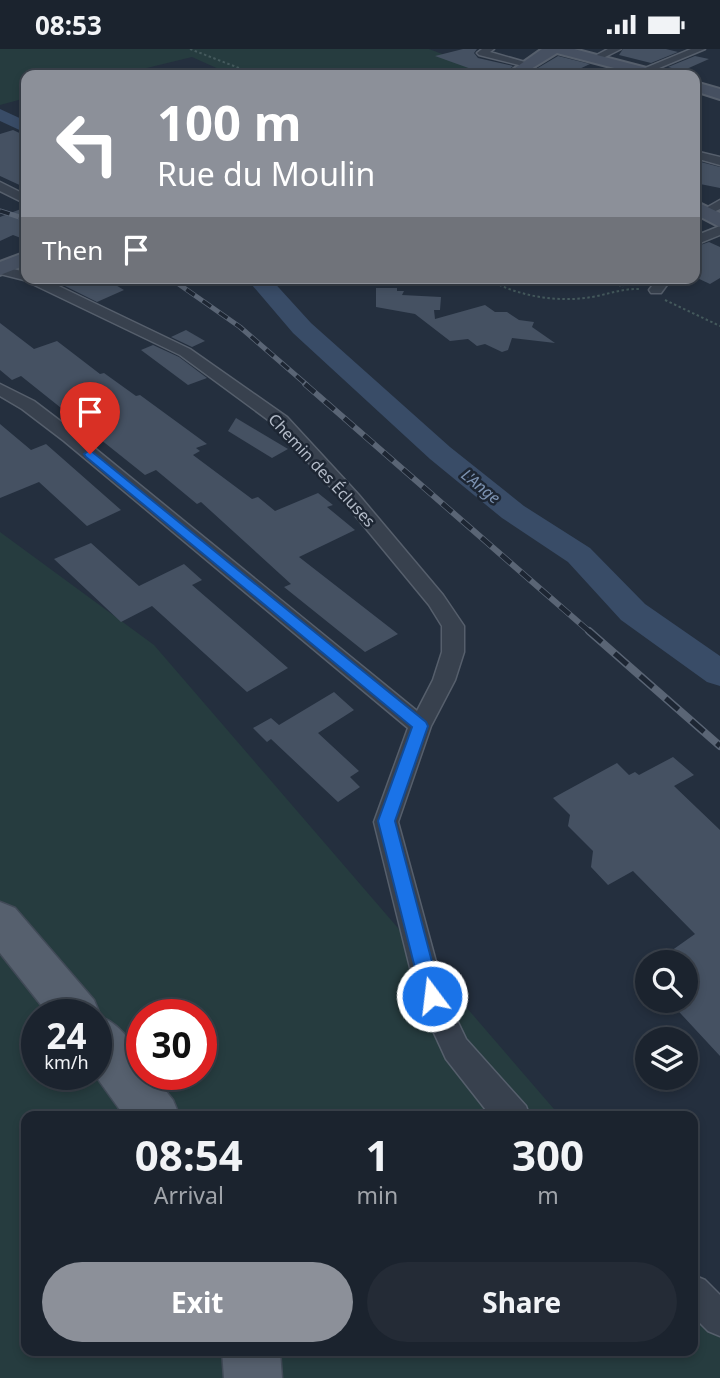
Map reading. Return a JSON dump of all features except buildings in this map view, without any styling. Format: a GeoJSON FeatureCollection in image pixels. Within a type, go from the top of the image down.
{"type":"FeatureCollection","features":[{"type":"Feature","properties":{"kind":"main road"},"geometry":{"type":"LineString","coordinates":[[519,70],[556,49],[638,70]]}},
{"type":"Feature","properties":{"kind":"main road"},"geometry":{"type":"LineString","coordinates":[[700,87],[720,93]]}},
{"type":"Feature","properties":{"kind":"main road"},"geometry":{"type":"LineString","coordinates":[[0,269],[21,260]]}},
{"type":"Feature","properties":{"kind":"main road"},"geometry":{"type":"LineString","coordinates":[[0,921],[65,999]]}},
{"type":"Feature","properties":{"kind":"main road"},"geometry":{"type":"LineString","coordinates":[[112,1058],[152,1111]]}},
{"type":"Feature","properties":{"kind":"main road"},"geometry":{"type":"LineString","coordinates":[[251,1356],[253,1378]]}},
{"type":"Feature","properties":{"kind":"street"},"geometry":{"type":"LineString","coordinates":[[489,49],[482,53],[531,61]]}},
{"type":"Feature","properties":{"kind":"street"},"geometry":{"type":"LineString","coordinates":[[506,49],[531,61]]}},
{"type":"Feature","properties":{"kind":"street"},"geometry":{"type":"LineString","coordinates":[[594,59],[616,49]]}},
{"type":"Feature","properties":{"kind":"street"},"geometry":{"type":"LineString","coordinates":[[656,70],[700,49]]}},
{"type":"Feature","properties":{"kind":"street"},"geometry":{"type":"LineString","coordinates":[[700,155],[720,161]]}},
{"type":"Feature","properties":{"kind":"street"},"geometry":{"type":"LineString","coordinates":[[0,186],[21,197]]}},
{"type":"Feature","properties":{"kind":"street"},"geometry":{"type":"LineString","coordinates":[[700,239],[720,230]]}},
{"type":"Feature","properties":{"kind":"street","name":"Chemin des Écluses"},"geometry":{"type":"LineString","coordinates":[[0,269],[21,275]]}},
{"type":"Feature","properties":{"kind":"street","name":"Chemin des Écluses"},"geometry":{"type":"LineString","coordinates":[[43,284],[185,352],[281,421],[351,498],[436,600],[453,626],[453,652],[444,680],[420,726],[386,821],[432,996],[456,1049],[509,1111]]}},
{"type":"Feature","properties":{"kind":"street"},"geometry":{"type":"LineString","coordinates":[[0,389],[29,404],[420,726]]}},
{"type":"Feature","properties":{"kind":"street"},"geometry":{"type":"LineString","coordinates":[[698,1298],[720,1319]]}},
{"type":"Feature","properties":{"kind":"path"},"geometry":{"type":"LineString","coordinates":[[190,49],[244,70]]}},
{"type":"Feature","properties":{"kind":"path"},"geometry":{"type":"LineString","coordinates":[[498,284],[511,290],[539,296],[587,298],[625,288],[661,284],[664,300],[720,326]]}},
{"type":"Feature","properties":{"kind":"path"},"geometry":{"type":"LineString","coordinates":[[617,284],[625,288]]}},
{"type":"Feature","properties":{"kind":"green space"},"geometry":{"type":"Polygon","coordinates":[[[0,49],[429,49],[484,70],[221,70],[192,57],[139,70],[21,70],[21,99],[0,105],[0,49]]]}},
{"type":"Feature","properties":{"kind":"green space"},"geometry":{"type":"Polygon","coordinates":[[[0,532],[154,645],[556,1111],[21,1111],[21,1356],[698,1356],[698,1276],[720,1299],[720,1378],[0,1378],[0,532]]]}},
{"type":"Feature","properties":{"kind":"waterway","name":"L'Ange"},"geometry":{"type":"LineString","coordinates":[[0,114],[21,125]]}},
{"type":"Feature","properties":{"kind":"waterway","name":"L'Ange"},"geometry":{"type":"LineString","coordinates":[[262,284],[302,328],[440,453],[513,512],[579,555],[633,612],[720,673]]}},
{"type":"Feature","properties":{"kind":"railway"},"geometry":{"type":"LineString","coordinates":[[0,211],[21,217]]}},
{"type":"Feature","properties":{"kind":"railway"},"geometry":{"type":"LineString","coordinates":[[179,284],[240,327],[307,385]]}},
{"type":"Feature","properties":{"kind":"railway"},"geometry":{"type":"LineString","coordinates":[[305,384],[591,633]]}},
{"type":"Feature","properties":{"kind":"railway"},"geometry":{"type":"LineString","coordinates":[[589,631],[720,746]]}},
{"type":"Feature","properties":{"kind":"route"},"geometry":{"type":"LineString","coordinates":[[90,454],[420,726],[386,821],[432,996]]}}]}
